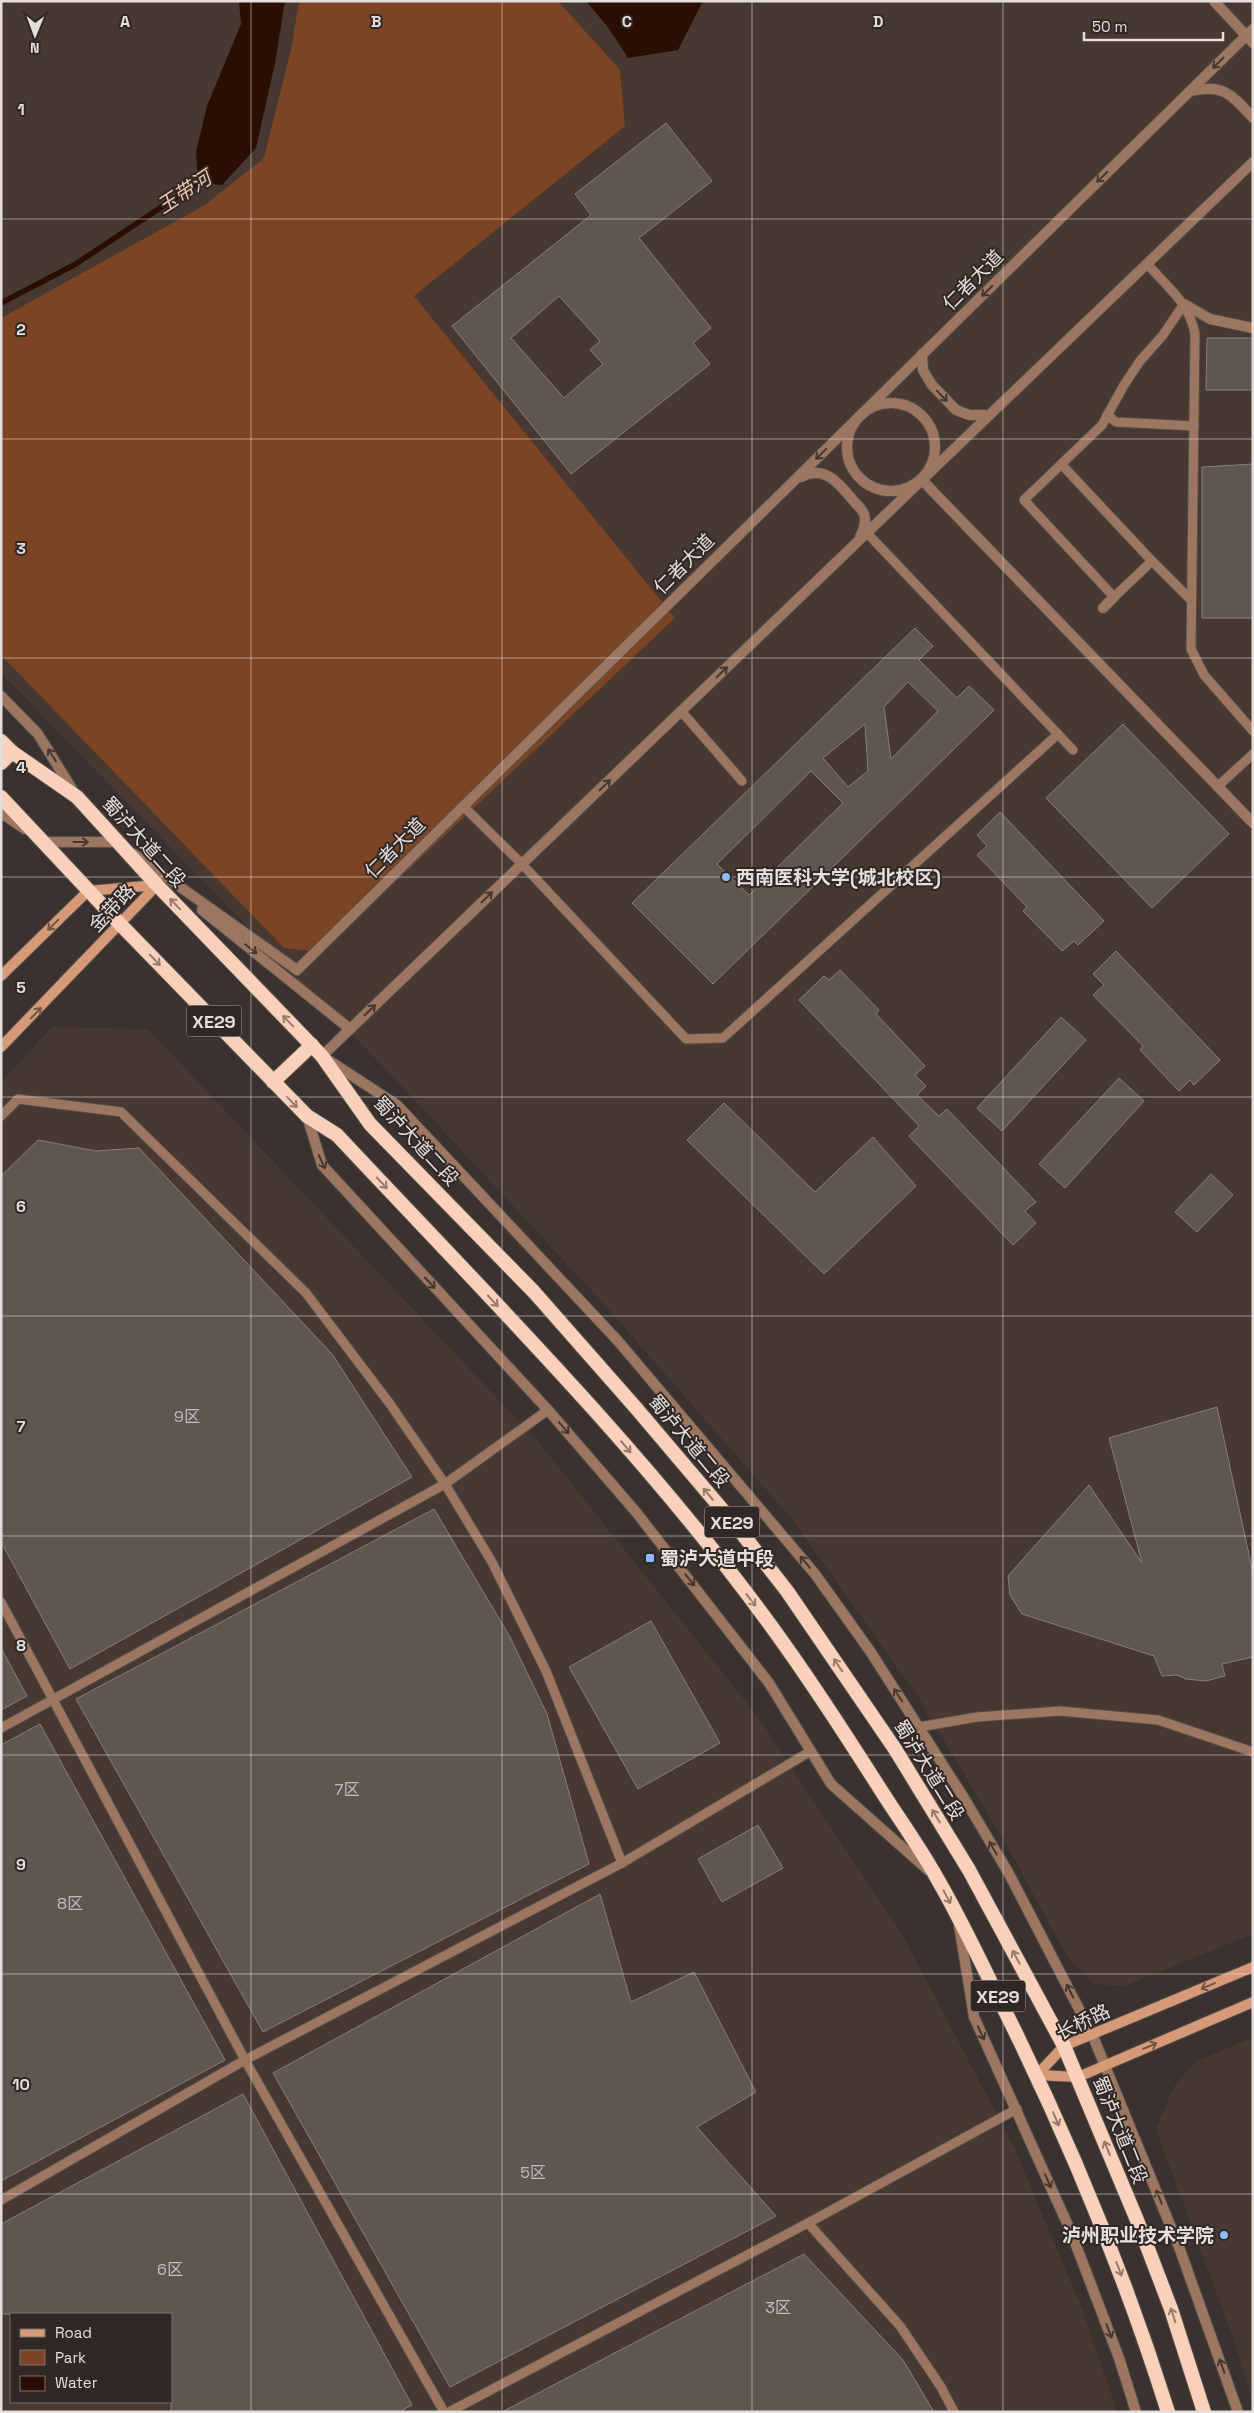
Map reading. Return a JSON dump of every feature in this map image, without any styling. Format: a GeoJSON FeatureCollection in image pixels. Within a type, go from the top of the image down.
{"type":"FeatureCollection","features":[{"type":"Feature","properties":{"kind":"highway","name":"蜀泸大道二段"},"geometry":{"type":"LineString","coordinates":[[1,741],[12,752],[77,797],[157,885],[312,1045],[322,1056],[370,1124],[534,1292],[737,1527],[787,1591],[895,1749],[954,1846],[1064,2046],[1078,2076],[1171,2308],[1204,2412]]}},
{"type":"Feature","properties":{"kind":"highway"},"geometry":{"type":"LineString","coordinates":[[1,763],[12,752]]}},
{"type":"Feature","properties":{"kind":"highway","name":"XE29"},"geometry":{"type":"LineString","coordinates":[[1,797],[120,925],[273,1082],[307,1116],[337,1135],[506,1315],[613,1432],[713,1551],[763,1615],[812,1684],[937,1877],[958,1917],[1037,2075],[1138,2318],[1168,2412]]}},
{"type":"Feature","properties":{"kind":"highway"},"geometry":{"type":"LineString","coordinates":[[273,1082],[312,1045]]}},
{"type":"Feature","properties":{"kind":"main road","name":"金带路"},"geometry":{"type":"LineString","coordinates":[[1,976],[88,891],[157,885]]}},
{"type":"Feature","properties":{"kind":"main road","name":"金带路"},"geometry":{"type":"LineString","coordinates":[[1,1047],[157,885]]}},
{"type":"Feature","properties":{"kind":"main road","name":"长桥路"},"geometry":{"type":"LineString","coordinates":[[1037,2075],[1064,2046],[1253,1967]]}},
{"type":"Feature","properties":{"kind":"main road"},"geometry":{"type":"LineString","coordinates":[[1037,2075],[1078,2076],[1253,2002]]}},
{"type":"Feature","properties":{"kind":"street"},"geometry":{"type":"LineString","coordinates":[[1214,1],[1250,36]]}},
{"type":"Feature","properties":{"kind":"street","name":"仁者大道"},"geometry":{"type":"LineString","coordinates":[[118,842],[297,970],[1189,92],[1250,36]]}},
{"type":"Feature","properties":{"kind":"street"},"geometry":{"type":"LineString","coordinates":[[1189,92],[1206,87],[1230,94],[1253,118]]}},
{"type":"Feature","properties":{"kind":"street"},"geometry":{"type":"LineString","coordinates":[[1238,2412],[1179,2247],[1092,2034],[1008,1872],[870,1651],[815,1574],[618,1341],[397,1105],[322,1056],[1251,163]]}},
{"type":"Feature","properties":{"kind":"street"},"geometry":{"type":"LineString","coordinates":[[1184,304],[1210,319],[1253,328]]}},
{"type":"Feature","properties":{"kind":"street"},"geometry":{"type":"LineString","coordinates":[[922,354],[923,370],[932,385],[956,410],[969,415],[989,415]]}},
{"type":"Feature","properties":{"kind":"street"},"geometry":{"type":"LineString","coordinates":[[892,402],[910,407],[926,419],[935,439],[936,450],[934,461],[922,480],[902,490],[891,492],[870,486],[854,471],[847,450],[847,440],[850,429],[864,412],[872,407],[892,402]]}},
{"type":"Feature","properties":{"kind":"street"},"geometry":{"type":"LineString","coordinates":[[795,480],[809,473],[822,472],[836,480],[864,514],[863,536]]}},
{"type":"Feature","properties":{"kind":"street"},"geometry":{"type":"LineString","coordinates":[[922,480],[1253,824]]}},
{"type":"Feature","properties":{"kind":"street"},"geometry":{"type":"LineString","coordinates":[[1103,608],[1114,597]]}},
{"type":"Feature","properties":{"kind":"street"},"geometry":{"type":"LineString","coordinates":[[1,696],[38,734],[77,797]]}},
{"type":"Feature","properties":{"kind":"street"},"geometry":{"type":"LineString","coordinates":[[1,813],[44,842],[118,842],[350,1029]]}},
{"type":"Feature","properties":{"kind":"street"},"geometry":{"type":"LineString","coordinates":[[307,1116],[322,1165],[548,1410],[636,1512],[718,1614],[769,1683],[831,1784],[937,1877]]}},
{"type":"Feature","properties":{"kind":"street"},"geometry":{"type":"LineString","coordinates":[[958,1917],[974,2017],[1071,2232],[1119,2358],[1136,2412]]}},
{"type":"Feature","properties":{"kind":"lane"},"geometry":{"type":"LineString","coordinates":[[1147,264],[1184,304],[1192,319],[1195,334],[1192,649],[1204,675],[1253,731]]}},
{"type":"Feature","properties":{"kind":"lane"},"geometry":{"type":"LineString","coordinates":[[1152,561],[1114,597],[1024,500],[1102,424],[1140,361],[1163,336],[1184,304]]}},
{"type":"Feature","properties":{"kind":"lane"},"geometry":{"type":"LineString","coordinates":[[1107,415],[1116,422],[1194,426]]}},
{"type":"Feature","properties":{"kind":"lane"},"geometry":{"type":"LineString","coordinates":[[1062,465],[1191,600]]}},
{"type":"Feature","properties":{"kind":"lane"},"geometry":{"type":"LineString","coordinates":[[863,536],[1073,750]]}},
{"type":"Feature","properties":{"kind":"lane"},"geometry":{"type":"LineString","coordinates":[[681,711],[742,781]]}},
{"type":"Feature","properties":{"kind":"lane"},"geometry":{"type":"LineString","coordinates":[[463,806],[522,864],[686,1039],[723,1038],[1058,734]]}},
{"type":"Feature","properties":{"kind":"lane"},"geometry":{"type":"LineString","coordinates":[[1217,787],[1253,754]]}},
{"type":"Feature","properties":{"kind":"lane"},"geometry":{"type":"LineString","coordinates":[[1,1116],[18,1099],[121,1112],[306,1293],[390,1404],[445,1484],[492,1562],[546,1671],[622,1863]]}},
{"type":"Feature","properties":{"kind":"lane"},"geometry":{"type":"LineString","coordinates":[[1,1728],[445,1484],[548,1410]]}},
{"type":"Feature","properties":{"kind":"lane"},"geometry":{"type":"LineString","coordinates":[[1,1602],[245,2060],[444,2412]]}},
{"type":"Feature","properties":{"kind":"lane"},"geometry":{"type":"LineString","coordinates":[[919,1727],[977,1717],[1060,1711],[1158,1720],[1253,1752]]}},
{"type":"Feature","properties":{"kind":"lane"},"geometry":{"type":"LineString","coordinates":[[1,2200],[245,2060],[622,1863],[811,1751]]}},
{"type":"Feature","properties":{"kind":"lane"},"geometry":{"type":"LineString","coordinates":[[449,2412],[808,2224],[1017,2109]]}},
{"type":"Feature","properties":{"kind":"lane"},"geometry":{"type":"LineString","coordinates":[[808,2224],[900,2326],[941,2387],[954,2412]]}},
{"type":"Feature","properties":{"kind":"shaded area","name":"西南医科大学(城北校区)"},"geometry":{"type":"Polygon","coordinates":[[[1,1],[1253,1],[1253,1934],[1124,1986],[1094,1984],[1067,1956],[1011,1853],[919,1698],[791,1518],[604,1304],[397,1081],[1,673],[1,1]]]}},
{"type":"Feature","properties":{"kind":"shaded area"},"geometry":{"type":"Polygon","coordinates":[[[52,1027],[148,1029],[536,1439],[758,1717],[901,1932],[1015,2149],[1083,2311],[1117,2412],[1,2412],[1,1082],[52,1027]]]}},
{"type":"Feature","properties":{"kind":"shaded area","name":"泸州职业技术学院"},"geometry":{"type":"Polygon","coordinates":[[[1253,2037],[1253,2402],[1234,2340],[1156,2130],[1173,2088],[1195,2062],[1253,2037]]]}},
{"type":"Feature","properties":{"kind":"green space"},"geometry":{"type":"Polygon","coordinates":[[[299,1],[558,1],[620,70],[625,126],[414,296],[675,618],[321,952],[284,948],[1,655],[1,318],[205,205],[264,158],[291,50],[299,1]]]}},
{"type":"Feature","properties":{"kind":"water"},"geometry":{"type":"Polygon","coordinates":[[[239,1],[285,1],[275,63],[256,148],[222,185],[198,183],[196,152],[207,106],[241,24],[239,1]]]}},
{"type":"Feature","properties":{"kind":"water"},"geometry":{"type":"Polygon","coordinates":[[[586,1],[703,1],[678,50],[628,58],[607,26],[586,1]]]}},
{"type":"Feature","properties":{"kind":"building"},"geometry":{"type":"Polygon","coordinates":[[[666,123],[712,181],[639,238],[711,328],[693,343],[710,364],[571,474],[452,326],[591,215],[575,194],[666,123]],[[559,296],[511,338],[564,398],[603,364],[590,350],[600,341],[559,296]]]}},
{"type":"Feature","properties":{"kind":"building"},"geometry":{"type":"Polygon","coordinates":[[[1207,338],[1253,338],[1253,390],[1206,390],[1207,338]]]}},
{"type":"Feature","properties":{"kind":"building"},"geometry":{"type":"Polygon","coordinates":[[[1253,464],[1253,618],[1202,618],[1202,467],[1253,464]]]}},
{"type":"Feature","properties":{"kind":"building"},"geometry":{"type":"Polygon","coordinates":[[[915,628],[933,646],[919,660],[957,698],[969,686],[994,710],[713,984],[632,903],[915,628]],[[908,682],[884,707],[891,759],[938,711],[908,682]],[[865,724],[823,758],[848,787],[868,771],[865,724]],[[811,771],[717,864],[749,895],[843,803],[811,771]]]}},
{"type":"Feature","properties":{"kind":"building"},"geometry":{"type":"Polygon","coordinates":[[[1123,724],[1229,834],[1152,908],[1046,798],[1123,724]]]}},
{"type":"Feature","properties":{"kind":"building"},"geometry":{"type":"Polygon","coordinates":[[[1000,812],[1104,921],[1078,945],[1074,941],[1062,951],[1023,911],[1027,907],[977,855],[987,846],[977,835],[1000,812]]]}},
{"type":"Feature","properties":{"kind":"building"},"geometry":{"type":"Polygon","coordinates":[[[1116,951],[1220,1060],[1194,1085],[1190,1080],[1179,1091],[1140,1050],[1143,1046],[1093,995],[1104,985],[1093,974],[1116,951]]]}},
{"type":"Feature","properties":{"kind":"building"},"geometry":{"type":"Polygon","coordinates":[[[840,970],[879,1010],[876,1014],[925,1066],[915,1075],[926,1086],[917,1095],[939,1116],[947,1109],[1036,1202],[1025,1211],[1036,1223],[1013,1245],[909,1136],[919,1126],[799,1000],[824,976],[829,980],[840,970]]]}},
{"type":"Feature","properties":{"kind":"building"},"geometry":{"type":"Polygon","coordinates":[[[1061,1017],[1086,1040],[1002,1131],[977,1108],[1061,1017]]]}},
{"type":"Feature","properties":{"kind":"building"},"geometry":{"type":"Polygon","coordinates":[[[1119,1078],[1144,1101],[1065,1188],[1039,1164],[1119,1078]]]}},
{"type":"Feature","properties":{"kind":"building"},"geometry":{"type":"Polygon","coordinates":[[[724,1103],[815,1192],[873,1137],[916,1186],[824,1274],[687,1140],[724,1103]]]}},
{"type":"Feature","properties":{"kind":"building"},"geometry":{"type":"Polygon","coordinates":[[[38,1140],[96,1151],[139,1148],[332,1354],[412,1477],[70,1669],[1,1542],[1,1176],[38,1140]]]}},
{"type":"Feature","properties":{"kind":"building"},"geometry":{"type":"Polygon","coordinates":[[[1211,1174],[1233,1195],[1197,1232],[1175,1212],[1211,1174]]]}},
{"type":"Feature","properties":{"kind":"building"},"geometry":{"type":"Polygon","coordinates":[[[1217,1407],[1253,1573],[1253,1657],[1222,1664],[1225,1676],[1206,1681],[1186,1679],[1177,1675],[1162,1676],[1154,1656],[1022,1614],[1010,1595],[1008,1576],[1089,1485],[1142,1563],[1109,1438],[1217,1407]]]}},
{"type":"Feature","properties":{"kind":"building"},"geometry":{"type":"Polygon","coordinates":[[[434,1509],[510,1637],[547,1714],[589,1864],[263,2032],[76,1699],[434,1509]]]}},
{"type":"Feature","properties":{"kind":"building"},"geometry":{"type":"Polygon","coordinates":[[[651,1621],[720,1743],[638,1789],[569,1667],[651,1621]]]}},
{"type":"Feature","properties":{"kind":"building"},"geometry":{"type":"Polygon","coordinates":[[[1,1648],[27,1696],[1,1710],[1,1648]]]}},
{"type":"Feature","properties":{"kind":"building"},"geometry":{"type":"Polygon","coordinates":[[[40,1724],[225,2060],[1,2181],[1,1745],[40,1724]]]}},
{"type":"Feature","properties":{"kind":"building"},"geometry":{"type":"Polygon","coordinates":[[[758,1825],[783,1868],[722,1902],[698,1859],[758,1825]]]}},
{"type":"Feature","properties":{"kind":"building"},"geometry":{"type":"Polygon","coordinates":[[[600,1894],[631,2002],[694,1972],[756,2092],[697,2127],[776,2216],[450,2387],[273,2073],[600,1894]]]}},
{"type":"Feature","properties":{"kind":"building"},"geometry":{"type":"Polygon","coordinates":[[[243,2094],[412,2405],[399,2412],[171,2412],[172,2313],[1,2314],[1,2224],[243,2094]]]}},
{"type":"Feature","properties":{"kind":"building"},"geometry":{"type":"Polygon","coordinates":[[[804,2254],[903,2360],[934,2412],[502,2412],[804,2254]]]}},
{"type":"Feature","properties":{"kind":"waterway","name":"玉带河"},"geometry":{"type":"LineString","coordinates":[[1,303],[74,265],[204,179]]}},
{"type":"Feature","properties":{"kind":"place","name":"西南医科大学(城北校区)"},"geometry":{"type":"Point","coordinates":[726,877]}},
{"type":"Feature","properties":{"kind":"place","name":"蜀泸大道中段"},"geometry":{"type":"Point","coordinates":[650,1558]}},
{"type":"Feature","properties":{"kind":"place","name":"泸州职业技术学院"},"geometry":{"type":"Point","coordinates":[1224,2235]}}]}
